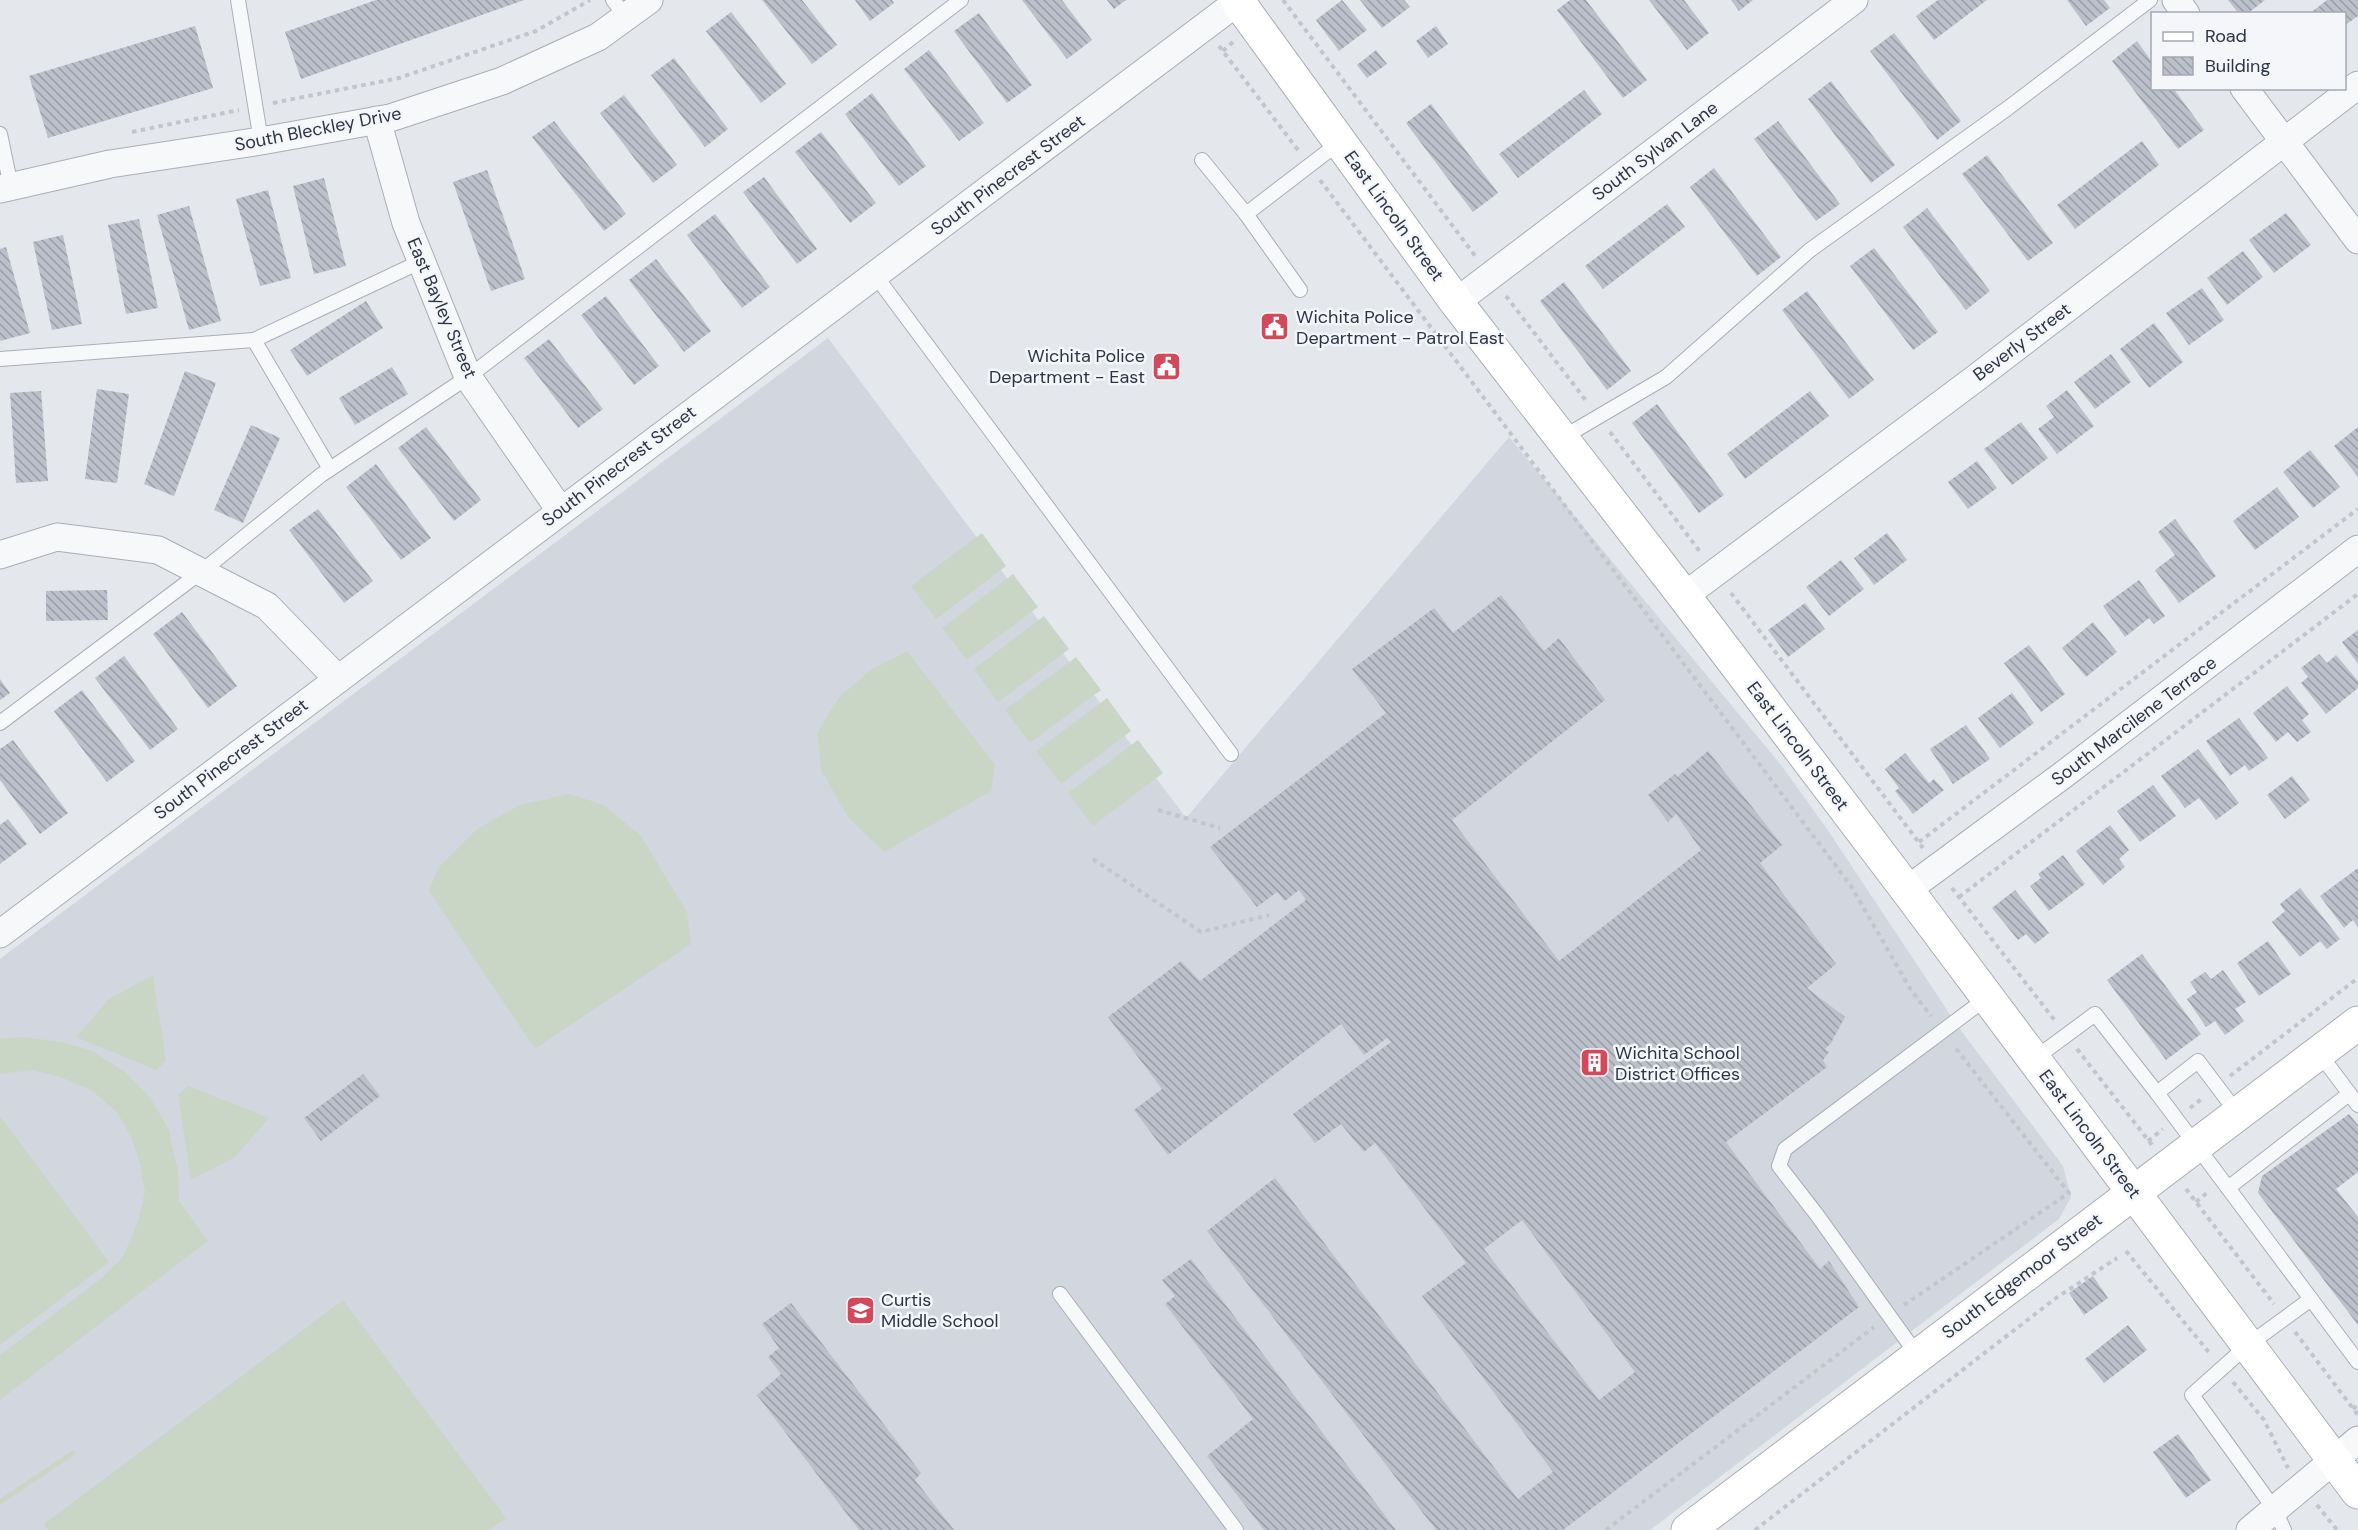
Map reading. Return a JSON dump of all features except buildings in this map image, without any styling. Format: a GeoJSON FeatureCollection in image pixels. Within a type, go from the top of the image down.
{"type":"FeatureCollection","features":[{"type":"Feature","properties":{"kind":"street","name":"South Bleckley Drive"},"geometry":{"type":"LineString","coordinates":[[5,188],[110,164],[390,118],[502,81],[598,37],[619,9],[650,0]]}},
{"type":"Feature","properties":{"kind":"street","name":"South Pinecrest Street"},"geometry":{"type":"LineString","coordinates":[[0,934],[1238,0]]}},
{"type":"Feature","properties":{"kind":"street","name":"East Lincoln Street"},"geometry":{"type":"LineString","coordinates":[[1238,0],[1456,302],[1684,596],[2248,1345],[2346,1450],[2358,1492]]}},
{"type":"Feature","properties":{"kind":"street","name":"South Sylvan Lane"},"geometry":{"type":"LineString","coordinates":[[1456,302],[1854,0]]}},
{"type":"Feature","properties":{"kind":"street","name":"Beverly Street"},"geometry":{"type":"LineString","coordinates":[[1684,596],[1972,381],[2358,85]]}},
{"type":"Feature","properties":{"kind":"street"},"geometry":{"type":"LineString","coordinates":[[2245,90],[2358,240]]}},
{"type":"Feature","properties":{"kind":"street","name":"East Bayley Street"},"geometry":{"type":"LineString","coordinates":[[377,120],[406,223],[468,376],[560,510]]}},
{"type":"Feature","properties":{"kind":"street"},"geometry":{"type":"LineString","coordinates":[[0,555],[57,537],[158,550],[267,606],[338,679]]}},
{"type":"Feature","properties":{"kind":"street","name":"South Marcilene Terrace"},"geometry":{"type":"LineString","coordinates":[[1907,890],[2063,775],[2358,549]]}},
{"type":"Feature","properties":{"kind":"street","name":"South Edgemoor Street"},"geometry":{"type":"LineString","coordinates":[[1688,1530],[2358,1023]]}},
{"type":"Feature","properties":{"kind":"street"},"geometry":{"type":"LineString","coordinates":[[2250,1530],[2280,1520],[2302,1486],[2346,1450]]}},
{"type":"Feature","properties":{"kind":"lane"},"geometry":{"type":"LineString","coordinates":[[238,0],[261,141]]}},
{"type":"Feature","properties":{"kind":"lane"},"geometry":{"type":"LineString","coordinates":[[0,723],[201,572],[330,469],[468,376],[961,0]]}},
{"type":"Feature","properties":{"kind":"lane"},"geometry":{"type":"LineString","coordinates":[[1562,438],[1666,377],[1810,250],[2008,108],[2150,0]]}},
{"type":"Feature","properties":{"kind":"lane"},"geometry":{"type":"LineString","coordinates":[[1246,214],[1340,142]]}},
{"type":"Feature","properties":{"kind":"lane"},"geometry":{"type":"LineString","coordinates":[[1,143],[5,188]]}},
{"type":"Feature","properties":{"kind":"lane"},"geometry":{"type":"LineString","coordinates":[[1202,160],[1246,214],[1300,290]]}},
{"type":"Feature","properties":{"kind":"lane"},"geometry":{"type":"LineString","coordinates":[[0,359],[254,340],[422,261]]}},
{"type":"Feature","properties":{"kind":"lane"},"geometry":{"type":"LineString","coordinates":[[875,275],[1231,754]]}},
{"type":"Feature","properties":{"kind":"lane"},"geometry":{"type":"LineString","coordinates":[[254,340],[330,469]]}},
{"type":"Feature","properties":{"kind":"lane"},"geometry":{"type":"LineString","coordinates":[[1918,1356],[1779,1166],[1785,1149],[1988,997]]}},
{"type":"Feature","properties":{"kind":"lane"},"geometry":{"type":"LineString","coordinates":[[2034,1059],[2095,1014],[2157,1093],[2358,1362]]}},
{"type":"Feature","properties":{"kind":"lane"},"geometry":{"type":"LineString","coordinates":[[2228,1188],[2354,1099],[2319,1053]]}},
{"type":"Feature","properties":{"kind":"lane"},"geometry":{"type":"LineString","coordinates":[[2157,1093],[2198,1061],[2238,1114]]}},
{"type":"Feature","properties":{"kind":"lane"},"geometry":{"type":"LineString","coordinates":[[1060,1294],[1236,1530]]}},
{"type":"Feature","properties":{"kind":"lane"},"geometry":{"type":"LineString","coordinates":[[2280,1520],[2192,1395],[2248,1345],[2311,1299]]}},
{"type":"Feature","properties":{"kind":"path"},"geometry":{"type":"LineString","coordinates":[[128,133],[399,78],[536,31],[590,0]]}},
{"type":"Feature","properties":{"kind":"path"},"geometry":{"type":"LineString","coordinates":[[1283,0],[1959,897],[2358,1415]]}},
{"type":"Feature","properties":{"kind":"path"},"geometry":{"type":"LineString","coordinates":[[1204,27],[1851,886],[1911,990],[2069,1193],[1889,1316],[1606,1530]]}},
{"type":"Feature","properties":{"kind":"path"},"geometry":{"type":"LineString","coordinates":[[1918,843],[2358,509]]}},
{"type":"Feature","properties":{"kind":"path"},"geometry":{"type":"LineString","coordinates":[[1959,897],[2358,594]]}},
{"type":"Feature","properties":{"kind":"path"},"geometry":{"type":"LineString","coordinates":[[1158,810],[1220,828]]}},
{"type":"Feature","properties":{"kind":"path"},"geometry":{"type":"LineString","coordinates":[[1093,859],[1201,932],[1269,915]]}},
{"type":"Feature","properties":{"kind":"path"},"geometry":{"type":"LineString","coordinates":[[2148,1141],[2358,978]]}},
{"type":"Feature","properties":{"kind":"path"},"geometry":{"type":"LineString","coordinates":[[2126,1251],[2264,1420],[2287,1467],[2337,1530]]}},
{"type":"Feature","properties":{"kind":"path"},"geometry":{"type":"LineString","coordinates":[[1755,1530],[2056,1298],[2116,1258]]}},
{"type":"Feature","properties":{"kind":"path"},"geometry":{"type":"LineString","coordinates":[[2353,1409],[2358,1405]]}},
{"type":"Feature","properties":{"kind":"shaded area"},"geometry":{"type":"Polygon","coordinates":[[[828,338],[1186,818],[1509,437],[1781,765],[1827,829],[1959,1028],[2063,1166],[2071,1197],[2059,1219],[1650,1530],[0,1530],[0,959],[828,338]]]}},
{"type":"Feature","properties":{"kind":"green space"},"geometry":{"type":"Polygon","coordinates":[[[982,533],[1006,566],[936,619],[911,586],[982,533]]]}},
{"type":"Feature","properties":{"kind":"green space"},"geometry":{"type":"Polygon","coordinates":[[[1013,574],[1038,607],[967,660],[942,628],[1013,574]]]}},
{"type":"Feature","properties":{"kind":"green space"},"geometry":{"type":"Polygon","coordinates":[[[1044,616],[1069,649],[998,702],[974,669],[1044,616]]]}},
{"type":"Feature","properties":{"kind":"green space"},"geometry":{"type":"Polygon","coordinates":[[[907,651],[995,765],[991,791],[884,852],[848,817],[821,770],[817,733],[839,697],[871,670],[907,651]]]}},
{"type":"Feature","properties":{"kind":"green space"},"geometry":{"type":"Polygon","coordinates":[[[1076,657],[1101,690],[1030,743],[1005,710],[1076,657]]]}},
{"type":"Feature","properties":{"kind":"green space"},"geometry":{"type":"Polygon","coordinates":[[[1107,698],[1131,731],[1061,784],[1036,751],[1107,698]]]}},
{"type":"Feature","properties":{"kind":"green space"},"geometry":{"type":"Polygon","coordinates":[[[1138,740],[1163,773],[1093,826],[1068,793],[1138,740]]]}},
{"type":"Feature","properties":{"kind":"green space"},"geometry":{"type":"Polygon","coordinates":[[[569,794],[604,805],[641,836],[687,912],[691,944],[535,1049],[429,891],[438,868],[476,830],[519,805],[569,794]]]}},
{"type":"Feature","properties":{"kind":"green space"},"geometry":{"type":"Polygon","coordinates":[[[153,975],[166,1061],[156,1070],[76,1037],[109,999],[153,975]]]}},
{"type":"Feature","properties":{"kind":"green space"},"geometry":{"type":"Polygon","coordinates":[[[22,1037],[62,1042],[92,1051],[124,1071],[149,1096],[168,1128],[178,1171],[179,1201],[208,1241],[0,1400],[0,1355],[103,1277],[123,1257],[139,1219],[145,1191],[140,1163],[131,1137],[117,1112],[91,1090],[63,1078],[33,1070],[0,1074],[0,1039],[22,1037]]]}},
{"type":"Feature","properties":{"kind":"green space"},"geometry":{"type":"Polygon","coordinates":[[[188,1086],[269,1118],[235,1157],[191,1180],[178,1095],[188,1086]]]}},
{"type":"Feature","properties":{"kind":"green space"},"geometry":{"type":"Polygon","coordinates":[[[0,1116],[109,1262],[0,1345],[0,1116]]]}},
{"type":"Feature","properties":{"kind":"green space"},"geometry":{"type":"Polygon","coordinates":[[[343,1300],[506,1518],[489,1530],[48,1530],[44,1524],[343,1300]]]}},
{"type":"Feature","properties":{"kind":"green space"},"geometry":{"type":"Polygon","coordinates":[[[73,1450],[76,1454],[0,1505],[0,1499],[73,1450]]]}},
{"type":"Feature","properties":{"kind":"place","name":"Wichita Police Department - Patrol East"},"geometry":{"type":"Point","coordinates":[1275,327]}},
{"type":"Feature","properties":{"kind":"place","name":"Wichita Police Department - East"},"geometry":{"type":"Point","coordinates":[1166,366]}},
{"type":"Feature","properties":{"kind":"place","name":"Wichita School District Offices"},"geometry":{"type":"Point","coordinates":[1594,1063]}},
{"type":"Feature","properties":{"kind":"place","name":"Curtis Middle School"},"geometry":{"type":"Point","coordinates":[860,1310]}}]}
